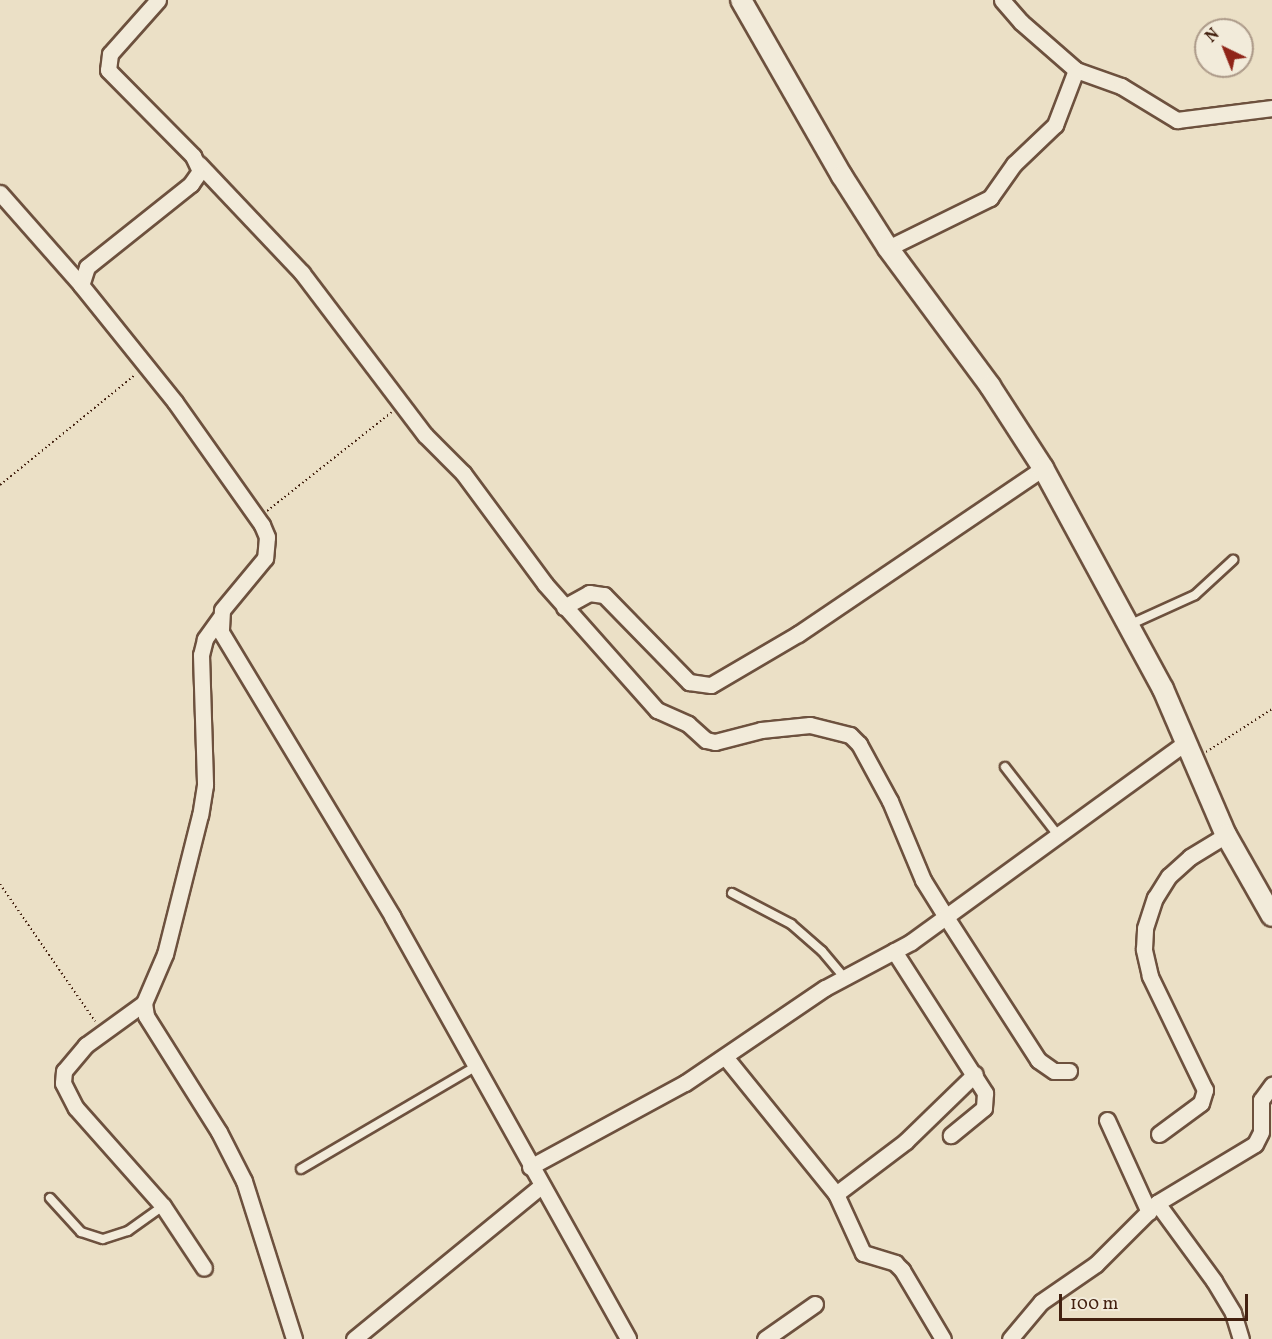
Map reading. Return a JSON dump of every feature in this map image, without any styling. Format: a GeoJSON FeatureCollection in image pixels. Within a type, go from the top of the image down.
{"type":"FeatureCollection","features":[{"type":"Feature","properties":{"kind":"street"},"geometry":{"type":"LineString","coordinates":[[158,0],[110,54],[108,70],[302,273],[425,435],[463,473],[564,607],[657,710],[688,724],[706,740],[727,741],[787,725],[810,725],[850,735],[869,760],[923,880],[1038,1059],[1054,1071],[1069,1071]]}},
{"type":"Feature","properties":{"kind":"street"},"geometry":{"type":"LineString","coordinates":[[741,0],[842,176],[888,249],[990,386],[1043,468],[1129,625],[1190,751],[1226,835],[1272,916]]}},
{"type":"Feature","properties":{"kind":"street"},"geometry":{"type":"LineString","coordinates":[[1002,0],[1028,29],[1076,70],[1121,86],[1177,120],[1272,108]]}},
{"type":"Feature","properties":{"kind":"street"},"geometry":{"type":"LineString","coordinates":[[888,249],[990,198],[1014,164],[1055,125],[1076,70]]}},
{"type":"Feature","properties":{"kind":"street"},"geometry":{"type":"LineString","coordinates":[[81,285],[81,275],[96,258],[191,184],[200,171],[198,164]]}},
{"type":"Feature","properties":{"kind":"street"},"geometry":{"type":"LineString","coordinates":[[0,193],[81,285],[146,366],[258,519],[267,537],[265,558],[228,602],[205,639],[201,655],[205,785],[200,815],[165,954],[144,1003],[146,1016],[219,1132],[244,1181],[294,1339]]}},
{"type":"Feature","properties":{"kind":"street"},"geometry":{"type":"LineString","coordinates":[[564,607],[589,593],[604,595],[690,682],[711,685],[726,679],[864,591],[1043,468]]}},
{"type":"Feature","properties":{"kind":"street"},"geometry":{"type":"LineString","coordinates":[[220,618],[221,632],[231,650],[387,907],[628,1339]]}},
{"type":"Feature","properties":{"kind":"street"},"geometry":{"type":"LineString","coordinates":[[530,1167],[726,1058],[844,977],[894,951],[946,917],[1057,834],[1190,751]]}},
{"type":"Feature","properties":{"kind":"street"},"geometry":{"type":"LineString","coordinates":[[1159,1134],[1201,1103],[1205,1090],[1150,976],[1144,949],[1145,928],[1155,898],[1169,876],[1190,856],[1226,835]]}},
{"type":"Feature","properties":{"kind":"street"},"geometry":{"type":"LineString","coordinates":[[894,951],[975,1074],[985,1093],[984,1108],[951,1135]]}},
{"type":"Feature","properties":{"kind":"street"},"geometry":{"type":"LineString","coordinates":[[144,1003],[102,1031],[64,1071],[67,1094],[107,1147],[163,1206],[204,1268]]}},
{"type":"Feature","properties":{"kind":"street"},"geometry":{"type":"LineString","coordinates":[[726,1058],[836,1194],[863,1253],[887,1259],[902,1270],[943,1339]]}},
{"type":"Feature","properties":{"kind":"street"},"geometry":{"type":"LineString","coordinates":[[836,1194],[906,1141],[975,1074]]}},
{"type":"Feature","properties":{"kind":"street"},"geometry":{"type":"LineString","coordinates":[[1010,1339],[1041,1302],[1096,1264],[1153,1207],[1255,1144],[1261,1132],[1261,1100],[1272,1085]]}},
{"type":"Feature","properties":{"kind":"street"},"geometry":{"type":"LineString","coordinates":[[1107,1120],[1153,1207],[1214,1281],[1233,1313],[1241,1339]]}},
{"type":"Feature","properties":{"kind":"street"},"geometry":{"type":"LineString","coordinates":[[354,1339],[541,1186]]}},
{"type":"Feature","properties":{"kind":"street"},"geometry":{"type":"LineString","coordinates":[[765,1339],[815,1304]]}},
{"type":"Feature","properties":{"kind":"lane"},"geometry":{"type":"LineString","coordinates":[[1129,625],[1195,595],[1233,560]]}},
{"type":"Feature","properties":{"kind":"lane"},"geometry":{"type":"LineString","coordinates":[[1005,766],[1057,834]]}},
{"type":"Feature","properties":{"kind":"lane"},"geometry":{"type":"LineString","coordinates":[[732,893],[791,924],[822,951],[844,977]]}},
{"type":"Feature","properties":{"kind":"lane"},"geometry":{"type":"LineString","coordinates":[[301,1169],[475,1067]]}},
{"type":"Feature","properties":{"kind":"lane"},"geometry":{"type":"LineString","coordinates":[[50,1198],[81,1232],[103,1239],[128,1231],[163,1206]]}},
{"type":"Feature","properties":{"kind":"path"},"geometry":{"type":"LineString","coordinates":[[0,485],[146,366]]}},
{"type":"Feature","properties":{"kind":"path"},"geometry":{"type":"LineString","coordinates":[[258,519],[403,404]]}},
{"type":"Feature","properties":{"kind":"path"},"geometry":{"type":"LineString","coordinates":[[1190,751],[1272,709]]}},
{"type":"Feature","properties":{"kind":"path"},"geometry":{"type":"LineString","coordinates":[[0,884],[102,1031]]}}]}
